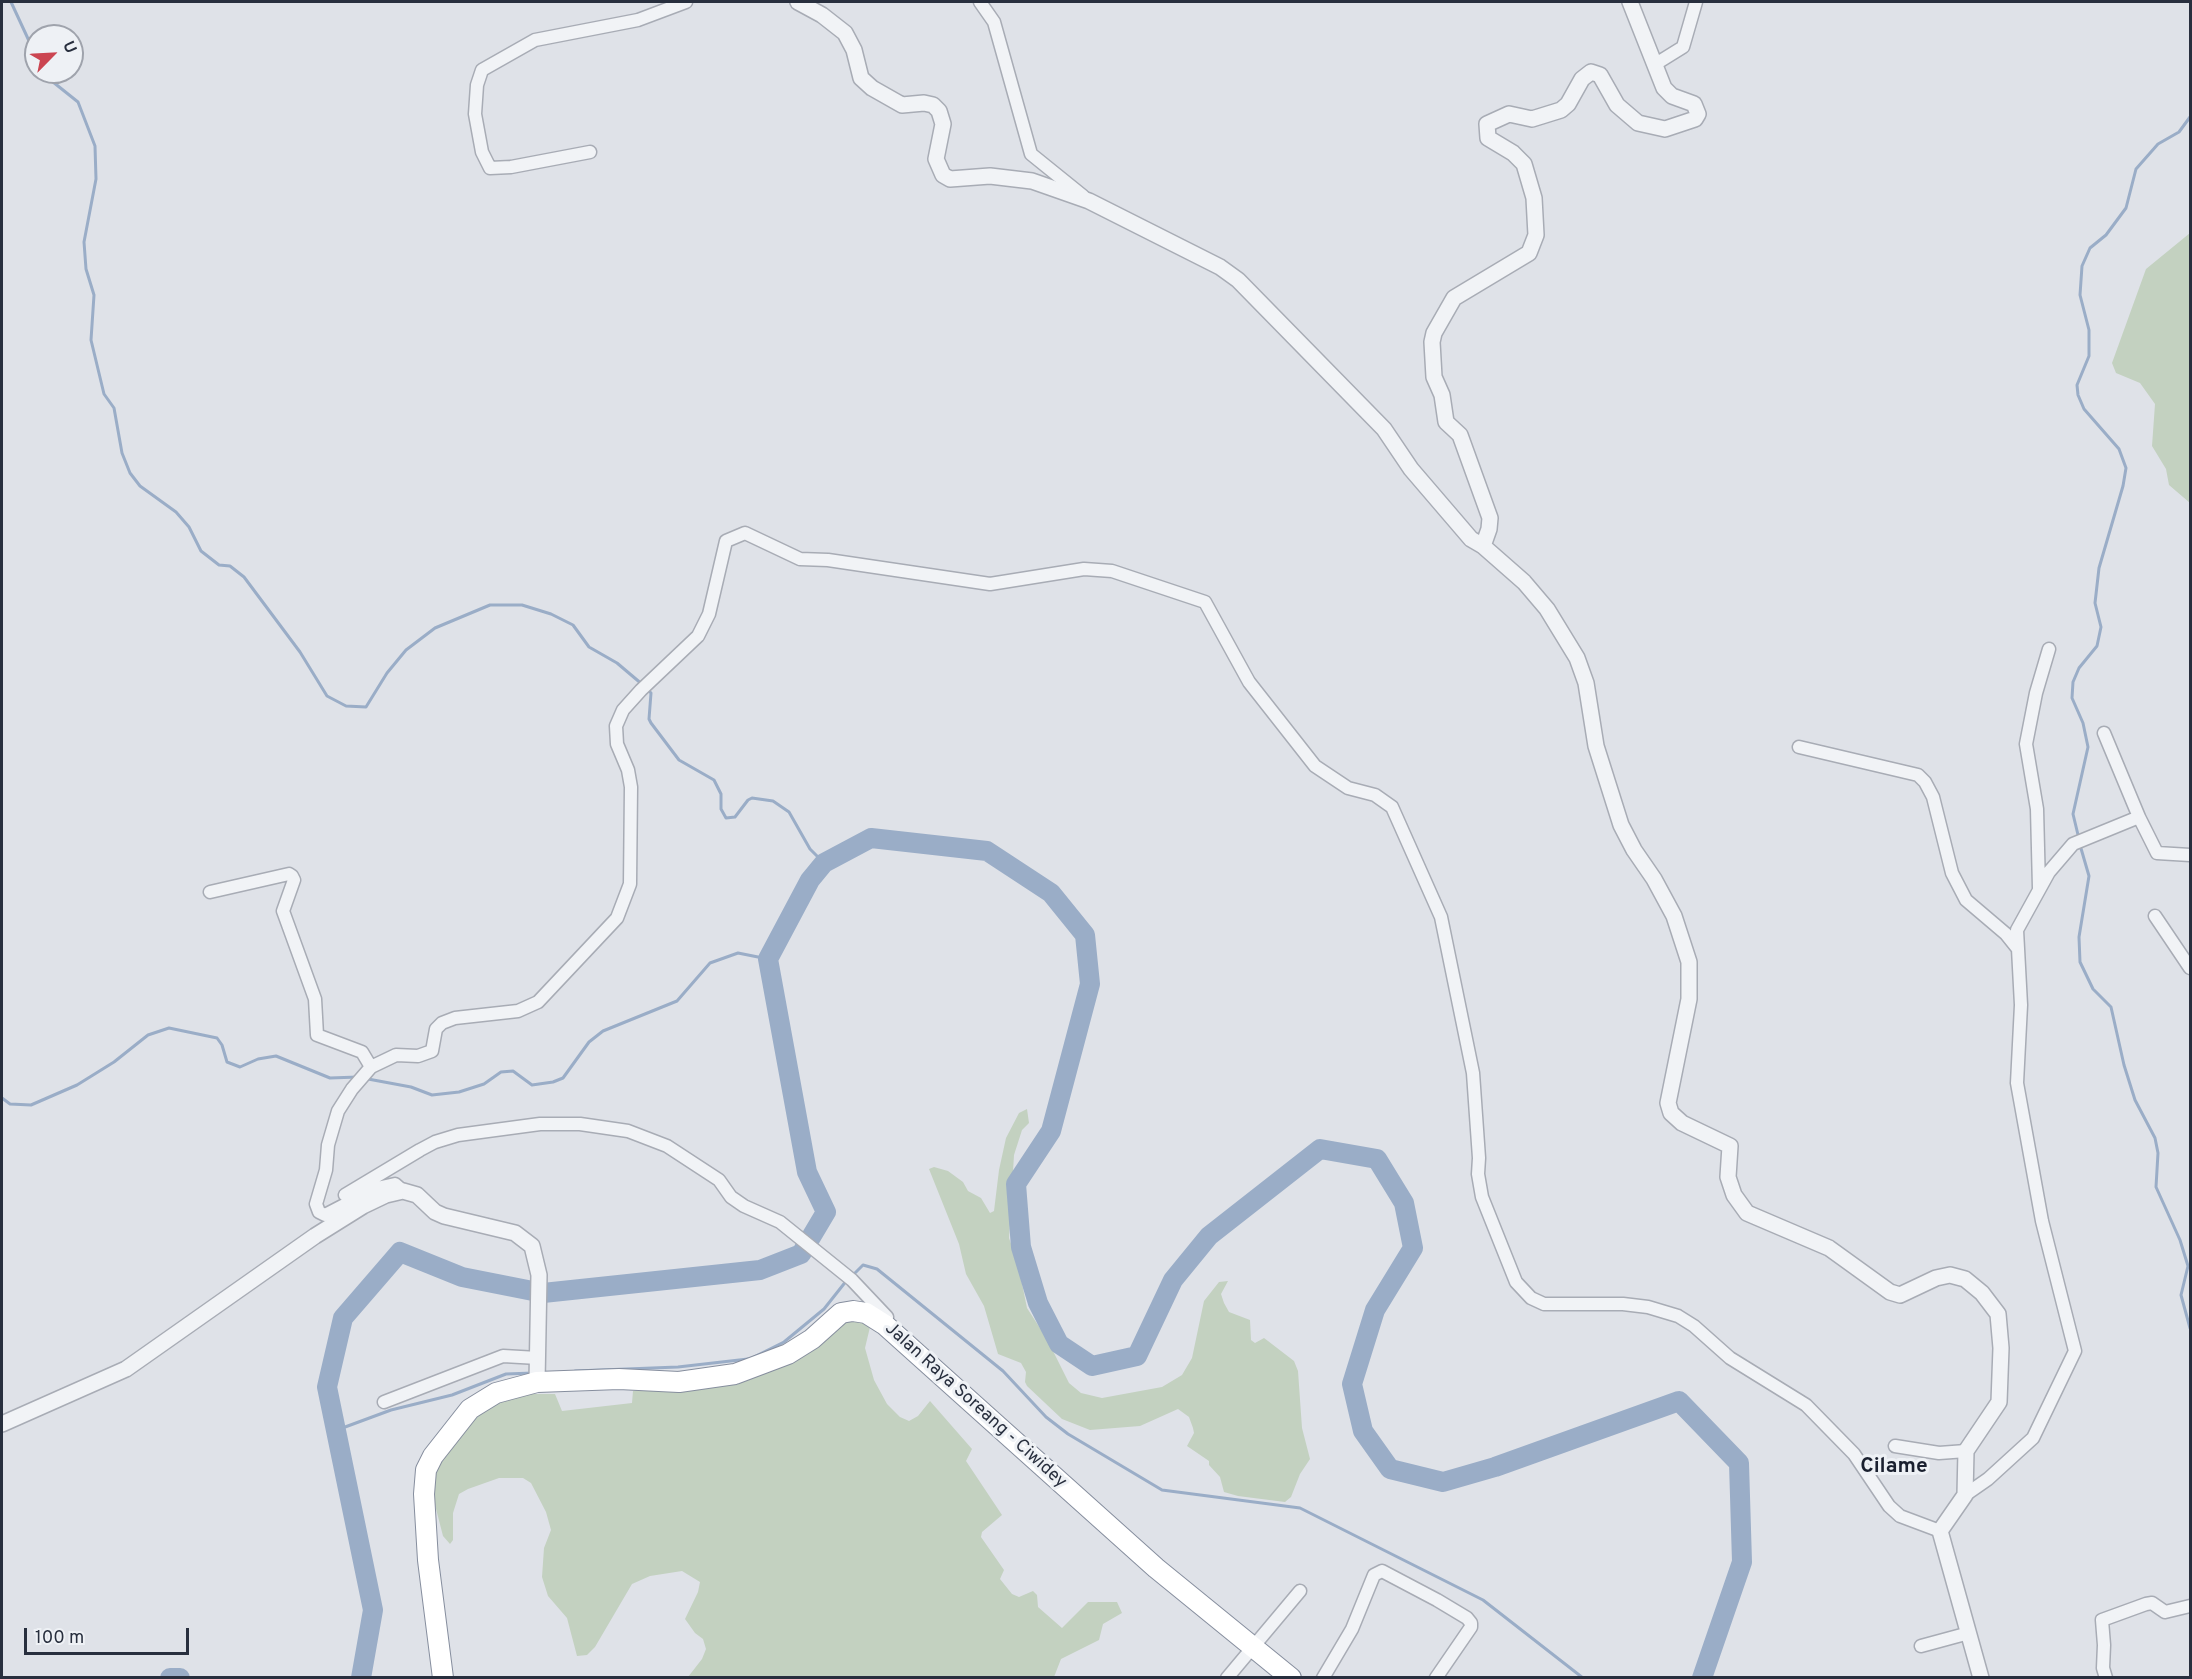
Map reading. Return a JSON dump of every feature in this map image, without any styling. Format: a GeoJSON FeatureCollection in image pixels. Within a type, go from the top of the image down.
{"type":"FeatureCollection","features":[{"type":"Feature","properties":{"kind":"highway","name":"Jalan Raya Soreang - Ciwidey"},"geometry":{"type":"LineString","coordinates":[[443,1677],[428,1560],[424,1494],[426,1470],[440,1444],[470,1409],[496,1392],[537,1372],[679,1382],[719,1377],[755,1368],[788,1354],[812,1339],[841,1313],[853,1311],[866,1313],[885,1325],[1148,1560],[1291,1677]]}},
{"type":"Feature","properties":{"kind":"street"},"geometry":{"type":"LineString","coordinates":[[590,152],[511,167],[490,168],[482,152],[475,114],[477,85],[482,70],[535,40],[653,16],[686,2]]}},
{"type":"Feature","properties":{"kind":"street"},"geometry":{"type":"LineString","coordinates":[[798,2],[822,15],[845,33],[854,50],[861,78],[878,92],[902,105],[924,103],[933,105],[939,111],[943,124],[936,159],[943,175],[950,179],[1013,177],[1089,201],[1220,267],[1238,280],[1384,429],[1411,469],[1471,539],[1483,546],[1535,592],[1576,658],[1586,683],[1596,746],[1622,825],[1634,850],[1654,879],[1674,916],[1689,962],[1689,999],[1668,1103],[1671,1113],[1682,1123],[1730,1146],[1728,1177],[1734,1195],[1747,1213],[1829,1248],[1890,1292],[1900,1295],[1936,1278],[1950,1275],[1965,1279],[1982,1293],[1998,1314],[2000,1324],[1999,1402],[1966,1451],[1965,1495]]}},
{"type":"Feature","properties":{"kind":"street"},"geometry":{"type":"LineString","coordinates":[[980,2],[994,22],[1029,152],[1047,170],[1089,201]]}},
{"type":"Feature","properties":{"kind":"street"},"geometry":{"type":"LineString","coordinates":[[1483,546],[1490,529],[1490,518],[1460,435],[1446,422],[1442,395],[1434,377],[1432,342],[1434,333],[1454,298],[1529,253],[1536,235],[1534,198],[1524,164],[1514,153],[1488,138],[1487,124],[1509,114],[1532,118],[1554,114],[1565,108],[1582,79],[1591,72],[1600,75],[1617,105],[1638,123],[1665,129],[1690,122],[1698,114],[1696,106],[1666,91],[1630,2]]}},
{"type":"Feature","properties":{"kind":"street"},"geometry":{"type":"LineString","coordinates":[[1654,65],[1683,47],[1696,2]]}},
{"type":"Feature","properties":{"kind":"street"},"geometry":{"type":"LineString","coordinates":[[384,1402],[502,1356],[537,1372],[539,1275],[532,1246],[522,1237],[508,1231],[444,1216],[435,1212],[417,1195],[403,1191],[395,1184],[377,1188],[325,1215],[319,1212],[316,1204],[326,1170],[328,1145],[338,1111],[352,1089],[371,1067],[396,1055],[418,1056],[434,1048],[435,1032],[442,1023],[455,1018],[518,1011],[531,1006],[544,997],[618,918],[630,884],[631,795],[628,770],[615,734],[620,715],[644,687],[698,636],[709,614],[726,541],[741,533],[750,534],[800,559],[828,560],[990,584],[1099,569],[1202,599],[1209,605],[1249,682],[1315,766],[1348,788],[1375,795],[1389,803],[1424,876],[1441,917],[1471,1062],[1477,1117],[1478,1174],[1482,1197],[1516,1282],[1530,1298],[1544,1304],[1623,1304],[1648,1307],[1678,1316],[1694,1326],[1730,1358],[1806,1405],[1854,1454],[1888,1506],[1900,1516],[1940,1531]]}},
{"type":"Feature","properties":{"kind":"street"},"geometry":{"type":"LineString","coordinates":[[2039,888],[2037,809],[2025,744],[2036,693],[2049,649]]}},
{"type":"Feature","properties":{"kind":"street"},"geometry":{"type":"LineString","coordinates":[[2104,733],[2154,850],[2159,855],[2190,855]]}},
{"type":"Feature","properties":{"kind":"street"},"geometry":{"type":"LineString","coordinates":[[1799,747],[1918,775],[1925,782],[1933,797],[1952,873],[1966,900],[2006,934],[2018,950]]}},
{"type":"Feature","properties":{"kind":"street"},"geometry":{"type":"LineString","coordinates":[[1940,1531],[1965,1495],[1988,1479],[2033,1438],[2075,1351],[2042,1221],[2023,1128],[2017,1083],[2021,1005],[2017,930],[2039,888],[2068,848],[2139,817]]}},
{"type":"Feature","properties":{"kind":"street"},"geometry":{"type":"LineString","coordinates":[[210,892],[289,874],[292,876],[294,880],[283,911],[315,999],[317,1035],[362,1052],[371,1067]]}},
{"type":"Feature","properties":{"kind":"street"},"geometry":{"type":"LineString","coordinates":[[2155,916],[2190,968]]}},
{"type":"Feature","properties":{"kind":"street"},"geometry":{"type":"LineString","coordinates":[[319,1212],[381,1172],[435,1142],[488,1129],[580,1124],[634,1132],[667,1146],[719,1180],[731,1197],[744,1206],[780,1222],[852,1280],[887,1317],[885,1325]]}},
{"type":"Feature","properties":{"kind":"street"},"geometry":{"type":"LineString","coordinates":[[2,1424],[126,1369],[315,1236],[363,1206],[386,1195],[403,1191]]}},
{"type":"Feature","properties":{"kind":"street"},"geometry":{"type":"LineString","coordinates":[[1895,1446],[1939,1453],[1966,1451]]}},
{"type":"Feature","properties":{"kind":"street"},"geometry":{"type":"LineString","coordinates":[[1940,1531],[1982,1677]]}},
{"type":"Feature","properties":{"kind":"street"},"geometry":{"type":"LineString","coordinates":[[1323,1677],[1352,1629],[1374,1575],[1382,1571],[1437,1600],[1471,1623],[1471,1627],[1436,1677]]}},
{"type":"Feature","properties":{"kind":"street"},"geometry":{"type":"LineString","coordinates":[[1227,1677],[1300,1591]]}},
{"type":"Feature","properties":{"kind":"street"},"geometry":{"type":"LineString","coordinates":[[2106,1677],[2103,1668],[2102,1620],[2152,1603],[2165,1612],[2190,1606]]}},
{"type":"Feature","properties":{"kind":"street"},"geometry":{"type":"LineString","coordinates":[[1921,1646],[1969,1633]]}},
{"type":"Feature","properties":{"kind":"green space"},"geometry":{"type":"Polygon","coordinates":[[[2190,233],[2190,503],[2169,485],[2166,469],[2152,446],[2155,404],[2140,383],[2116,373],[2112,363],[2146,269],[2190,233]]]}},
{"type":"Feature","properties":{"kind":"green space"},"geometry":{"type":"Polygon","coordinates":[[[1027,1109],[1029,1123],[1022,1130],[1014,1155],[1009,1238],[1018,1264],[1027,1308],[1047,1339],[1069,1383],[1081,1393],[1102,1398],[1162,1387],[1182,1375],[1192,1358],[1204,1301],[1219,1282],[1228,1281],[1221,1294],[1229,1312],[1250,1320],[1251,1340],[1255,1343],[1264,1338],[1294,1361],[1298,1371],[1302,1428],[1310,1459],[1300,1474],[1291,1497],[1285,1502],[1224,1492],[1220,1477],[1209,1465],[1209,1461],[1187,1446],[1194,1433],[1193,1428],[1189,1417],[1178,1409],[1140,1426],[1090,1430],[1062,1419],[1027,1386],[1026,1372],[1021,1363],[998,1354],[984,1306],[966,1274],[959,1244],[929,1169],[934,1167],[948,1171],[963,1182],[968,1191],[981,1198],[990,1213],[994,1211],[1006,1138],[1019,1113],[1027,1109]]]}},
{"type":"Feature","properties":{"kind":"green space"},"geometry":{"type":"Polygon","coordinates":[[[866,1318],[870,1327],[865,1348],[874,1380],[887,1404],[900,1417],[909,1421],[918,1416],[930,1401],[972,1449],[966,1461],[1002,1515],[982,1532],[981,1537],[1004,1570],[1000,1579],[1012,1594],[1019,1597],[1033,1591],[1037,1595],[1038,1607],[1062,1628],[1088,1602],[1117,1602],[1122,1613],[1103,1624],[1099,1640],[1061,1659],[1054,1677],[688,1677],[702,1659],[706,1649],[703,1639],[695,1633],[685,1619],[698,1592],[700,1582],[682,1571],[650,1576],[632,1584],[595,1647],[587,1655],[577,1656],[567,1618],[548,1596],[542,1577],[544,1548],[551,1530],[546,1512],[531,1483],[523,1478],[499,1478],[459,1494],[453,1513],[453,1540],[450,1544],[443,1536],[426,1470],[467,1420],[508,1394],[555,1394],[562,1411],[632,1403],[633,1391],[730,1379],[838,1321],[866,1318]]]}},
{"type":"Feature","properties":{"kind":"waterway"},"geometry":{"type":"LineString","coordinates":[[11,2],[24,30]]}},
{"type":"Feature","properties":{"kind":"waterway"},"geometry":{"type":"LineString","coordinates":[[56,84],[78,102],[95,146],[96,179],[84,242],[86,269],[94,295],[91,340],[104,394],[114,408],[122,453],[130,473],[140,486],[176,512],[189,527],[201,551],[219,565],[230,566],[244,577],[300,652],[327,696],[346,706],[366,707],[387,673],[406,650],[435,628],[490,605],[522,605],[551,614],[573,625],[589,647],[617,663],[643,685]]}},
{"type":"Feature","properties":{"kind":"waterway"},"geometry":{"type":"LineString","coordinates":[[2079,839],[2073,814],[2088,747],[2083,723],[2072,698],[2073,682],[2079,668],[2097,646],[2101,627],[2095,603],[2099,568],[2126,468],[2119,449],[2084,409],[2078,395],[2077,385],[2089,356],[2089,330],[2080,295],[2082,266],[2090,248],[2106,235],[2126,208],[2136,169],[2158,144],[2179,132],[2190,117]]}},
{"type":"Feature","properties":{"kind":"waterway"},"geometry":{"type":"LineString","coordinates":[[648,690],[651,693],[649,719],[651,723],[679,760],[714,780],[721,794],[721,809],[726,818],[735,817],[752,798],[773,801],[789,812],[810,849],[824,863]]}},
{"type":"Feature","properties":{"kind":"waterway"},"geometry":{"type":"LineString","coordinates":[[361,1678],[373,1610],[327,1387],[343,1318],[400,1252],[462,1277],[543,1293],[760,1270],[801,1254],[826,1212],[807,1172],[768,959],[810,880],[824,863],[871,838],[987,851],[1051,893],[1085,935],[1090,984],[1051,1131],[1016,1184],[1021,1247],[1038,1303],[1059,1344],[1092,1366],[1137,1356],[1173,1280],[1209,1236],[1320,1149],[1377,1159],[1404,1203],[1413,1248],[1375,1310],[1352,1384],[1363,1431],[1390,1469],[1443,1482],[1495,1467],[1679,1401],[1739,1463],[1742,1562],[1702,1678]]}},
{"type":"Feature","properties":{"kind":"waterway"},"geometry":{"type":"LineString","coordinates":[[2080,845],[2089,876],[2079,937],[2080,962],[2093,989],[2111,1007],[2124,1065],[2135,1100],[2155,1138],[2158,1153],[2156,1187],[2180,1240],[2188,1266],[2181,1295],[2190,1328]]}},
{"type":"Feature","properties":{"kind":"waterway"},"geometry":{"type":"LineString","coordinates":[[368,1079],[411,1087],[432,1095],[459,1092],[484,1084],[501,1072],[513,1071],[532,1085],[553,1082],[563,1078],[589,1042],[603,1031],[677,1001],[710,963],[738,953],[768,959]]}},
{"type":"Feature","properties":{"kind":"waterway"},"geometry":{"type":"LineString","coordinates":[[2,1098],[10,1104],[31,1105],[77,1085],[114,1062],[148,1035],[169,1028],[217,1038],[222,1045],[227,1062],[240,1067],[258,1059],[276,1056],[330,1078],[358,1077]]}},
{"type":"Feature","properties":{"kind":"waterway"},"geometry":{"type":"LineString","coordinates":[[852,1276],[863,1265],[877,1269],[1003,1371],[1046,1417],[1068,1434],[1162,1490],[1300,1508],[1483,1600],[1583,1678]]}},
{"type":"Feature","properties":{"kind":"waterway"},"geometry":{"type":"LineString","coordinates":[[754,1357],[784,1342],[824,1309],[847,1280]]}},
{"type":"Feature","properties":{"kind":"waterway"},"geometry":{"type":"LineString","coordinates":[[575,1371],[678,1367],[748,1359]]}},
{"type":"Feature","properties":{"kind":"waterway"},"geometry":{"type":"LineString","coordinates":[[337,1430],[391,1410],[452,1395],[506,1374],[533,1373]]}},
{"type":"Feature","properties":{"kind":"waterway"},"geometry":{"type":"LineString","coordinates":[[170,1678],[180,1678]]}},
{"type":"Feature","properties":{"kind":"district","name":"Cilame"},"geometry":{"type":"Point","coordinates":[1894,1468]}}]}
